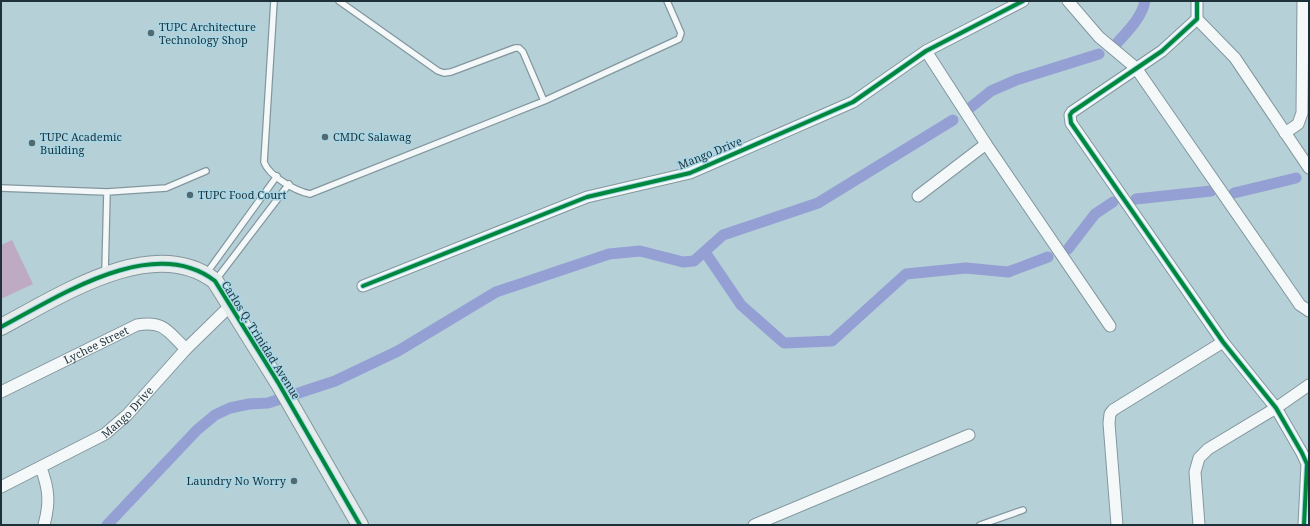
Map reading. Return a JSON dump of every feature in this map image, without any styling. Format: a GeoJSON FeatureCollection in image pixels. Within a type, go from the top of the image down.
{"type":"FeatureCollection","features":[{"type":"Feature","properties":{"kind":"main road"},"geometry":{"type":"LineString","coordinates":[[1,327],[82,284],[105,275],[138,266],[174,264],[210,278]]}},
{"type":"Feature","properties":{"kind":"main road","name":"Carlos Q. Trinidad Avenue"},"geometry":{"type":"LineString","coordinates":[[210,278],[230,306],[279,384],[360,525]]}},
{"type":"Feature","properties":{"kind":"street","name":"Mango Drive"},"geometry":{"type":"LineString","coordinates":[[363,286],[587,197],[690,173],[853,102],[926,51],[1023,1]]}},
{"type":"Feature","properties":{"kind":"street"},"geometry":{"type":"LineString","coordinates":[[1068,1],[1099,37],[1136,68],[1300,305],[1309,311]]}},
{"type":"Feature","properties":{"kind":"street"},"geometry":{"type":"LineString","coordinates":[[1197,1],[1197,19],[1235,58],[1309,168]]}},
{"type":"Feature","properties":{"kind":"street"},"geometry":{"type":"LineString","coordinates":[[1285,133],[1298,124],[1302,113],[1303,1]]}},
{"type":"Feature","properties":{"kind":"street"},"geometry":{"type":"LineString","coordinates":[[1197,19],[1162,51],[1072,112],[1070,115],[1071,123],[1223,342],[1276,408],[1302,453],[1306,464],[1304,525]]}},
{"type":"Feature","properties":{"kind":"street"},"geometry":{"type":"LineString","coordinates":[[926,51],[986,144],[1110,326]]}},
{"type":"Feature","properties":{"kind":"street"},"geometry":{"type":"LineString","coordinates":[[918,196],[986,144]]}},
{"type":"Feature","properties":{"kind":"street","name":"Mango Drive"},"geometry":{"type":"LineString","coordinates":[[1,487],[41,468],[105,434],[127,415],[186,349],[230,306]]}},
{"type":"Feature","properties":{"kind":"street","name":"Lychee Street"},"geometry":{"type":"LineString","coordinates":[[1,392],[137,325],[151,322],[161,325],[186,349]]}},
{"type":"Feature","properties":{"kind":"street"},"geometry":{"type":"LineString","coordinates":[[1117,525],[1109,424],[1110,414],[1113,410],[1223,342]]}},
{"type":"Feature","properties":{"kind":"street"},"geometry":{"type":"LineString","coordinates":[[1199,525],[1195,472],[1199,458],[1208,449],[1276,408],[1309,385]]}},
{"type":"Feature","properties":{"kind":"street"},"geometry":{"type":"LineString","coordinates":[[754,525],[969,435]]}},
{"type":"Feature","properties":{"kind":"street"},"geometry":{"type":"LineString","coordinates":[[41,468],[48,486],[48,511],[44,525]]}},
{"type":"Feature","properties":{"kind":"lane"},"geometry":{"type":"LineString","coordinates":[[274,1],[264,156],[266,167],[303,193],[310,194],[316,193],[544,101],[679,40],[681,33],[666,1]]}},
{"type":"Feature","properties":{"kind":"lane"},"geometry":{"type":"LineString","coordinates":[[339,1],[444,73],[451,72],[515,48],[520,48],[544,101]]}},
{"type":"Feature","properties":{"kind":"lane"},"geometry":{"type":"LineString","coordinates":[[1,188],[107,192],[166,188],[206,171]]}},
{"type":"Feature","properties":{"kind":"lane"},"geometry":{"type":"LineString","coordinates":[[210,278],[277,176]]}},
{"type":"Feature","properties":{"kind":"lane"},"geometry":{"type":"LineString","coordinates":[[210,278],[289,184]]}},
{"type":"Feature","properties":{"kind":"lane"},"geometry":{"type":"LineString","coordinates":[[105,275],[107,192]]}},
{"type":"Feature","properties":{"kind":"lane"},"geometry":{"type":"LineString","coordinates":[[980,525],[1023,510]]}},
{"type":"Feature","properties":{"kind":"shaded area"},"geometry":{"type":"Polygon","coordinates":[[[12,240],[33,284],[1,299],[1,245],[12,240]]]}},
{"type":"Feature","properties":{"kind":"waterway"},"geometry":{"type":"LineString","coordinates":[[1117,43],[1138,18],[1145,1]]}},
{"type":"Feature","properties":{"kind":"waterway"},"geometry":{"type":"LineString","coordinates":[[971,107],[991,91],[1016,80],[1099,54]]}},
{"type":"Feature","properties":{"kind":"waterway"},"geometry":{"type":"LineString","coordinates":[[107,525],[197,430],[215,415],[230,408],[249,404],[268,403],[335,381],[398,351],[496,292],[609,254],[640,251],[683,262],[694,261],[723,235],[818,203],[953,120]]}},
{"type":"Feature","properties":{"kind":"waterway"},"geometry":{"type":"LineString","coordinates":[[1234,193],[1296,178]]}},
{"type":"Feature","properties":{"kind":"waterway"},"geometry":{"type":"LineString","coordinates":[[1136,199],[1211,191]]}},
{"type":"Feature","properties":{"kind":"waterway"},"geometry":{"type":"LineString","coordinates":[[1068,249],[1095,214],[1113,202]]}},
{"type":"Feature","properties":{"kind":"waterway"},"geometry":{"type":"LineString","coordinates":[[705,252],[741,305],[784,343],[832,341],[906,274],[966,268],[1008,272],[1048,257]]}},
{"type":"Feature","properties":{"kind":"cycle path"},"geometry":{"type":"LineString","coordinates":[[363,286],[587,197],[690,173],[853,102],[926,51],[1023,1]]}},
{"type":"Feature","properties":{"kind":"cycle path"},"geometry":{"type":"LineString","coordinates":[[1197,1],[1197,19],[1162,51],[1072,112],[1070,115],[1071,123],[1223,342],[1276,408],[1307,464],[1304,525]]}},
{"type":"Feature","properties":{"kind":"cycle path"},"geometry":{"type":"LineString","coordinates":[[1,327],[77,287],[106,275],[135,267],[163,264],[190,268],[215,281],[279,384],[360,525]]}},
{"type":"Feature","properties":{"kind":"place","name":"TUPC Architecture Technology Shop"},"geometry":{"type":"Point","coordinates":[151,33]}},
{"type":"Feature","properties":{"kind":"place","name":"CMDC Salawag"},"geometry":{"type":"Point","coordinates":[325,137]}},
{"type":"Feature","properties":{"kind":"place","name":"TUPC Academic Building"},"geometry":{"type":"Point","coordinates":[32,143]}},
{"type":"Feature","properties":{"kind":"place","name":"TUPC Food Court"},"geometry":{"type":"Point","coordinates":[190,195]}},
{"type":"Feature","properties":{"kind":"place","name":"Laundry No Worry"},"geometry":{"type":"Point","coordinates":[294,481]}}]}
